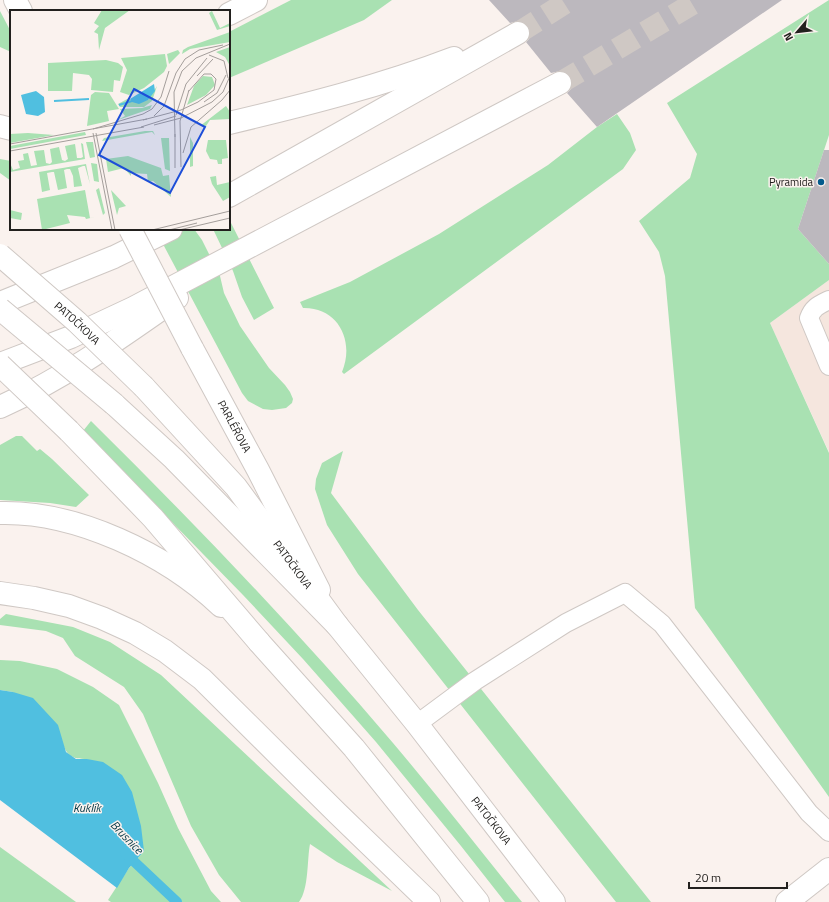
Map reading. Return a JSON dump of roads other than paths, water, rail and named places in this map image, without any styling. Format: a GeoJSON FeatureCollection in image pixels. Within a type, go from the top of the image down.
{"type":"FeatureCollection","features":[{"type":"Feature","properties":{"kind":"main road"},"geometry":{"type":"LineString","coordinates":[[15,0],[20,10]]}},
{"type":"Feature","properties":{"kind":"main road"},"geometry":{"type":"LineString","coordinates":[[230,13],[256,0]]}},
{"type":"Feature","properties":{"kind":"main road"},"geometry":{"type":"LineString","coordinates":[[230,123],[298,107],[372,85],[446,61],[518,33],[230,195]]}},
{"type":"Feature","properties":{"kind":"main road"},"geometry":{"type":"LineString","coordinates":[[478,902],[354,748],[259,642],[153,518],[69,431],[0,364],[78,334],[133,308],[560,83]]}},
{"type":"Feature","properties":{"kind":"main road"},"geometry":{"type":"LineString","coordinates":[[0,126],[10,129]]}},
{"type":"Feature","properties":{"kind":"main road","name":"PARLÉŘOVA"},"geometry":{"type":"LineString","coordinates":[[131,230],[258,470],[337,625]]}},
{"type":"Feature","properties":{"kind":"main road"},"geometry":{"type":"LineString","coordinates":[[0,302],[114,257],[169,230]]}},
{"type":"Feature","properties":{"kind":"main road"},"geometry":{"type":"LineString","coordinates":[[0,407],[20,398],[88,359],[260,241]]}},
{"type":"Feature","properties":{"kind":"main road","name":"PATOČKOVA"},"geometry":{"type":"LineString","coordinates":[[0,255],[78,322],[144,387],[236,487],[337,625],[417,724],[554,902]]}},
{"type":"Feature","properties":{"kind":"main road"},"geometry":{"type":"LineString","coordinates":[[0,310],[114,404],[174,459],[337,625]]}},
{"type":"Feature","properties":{"kind":"main road"},"geometry":{"type":"LineString","coordinates":[[0,513],[34,515],[68,521],[100,532],[128,545],[182,575],[215,601],[259,642]]}},
{"type":"Feature","properties":{"kind":"main road"},"geometry":{"type":"LineString","coordinates":[[0,593],[34,598],[69,606],[102,618],[128,630],[165,651],[202,679],[429,902]]}},
{"type":"Feature","properties":{"kind":"main road"},"geometry":{"type":"LineString","coordinates":[[787,902],[829,869]]}},
{"type":"Feature","properties":{"kind":"lane"},"geometry":{"type":"LineString","coordinates":[[829,300],[815,309],[809,318],[829,366]]}},
{"type":"Feature","properties":{"kind":"lane"},"geometry":{"type":"LineString","coordinates":[[417,724],[475,681],[566,623],[625,594],[662,624],[809,813],[829,832]]}},
{"type":"Feature","properties":{"kind":"water","name":"Kuklík"},"geometry":{"type":"Polygon","coordinates":[[[0,690],[33,698],[58,725],[66,752],[76,759],[87,759],[103,762],[122,775],[132,792],[141,826],[144,851],[129,868],[117,888],[0,800],[0,690]]]}},
{"type":"Feature","properties":{"kind":"waterway","name":"Brusnice"},"geometry":{"type":"LineString","coordinates":[[125,853],[177,902]]}},
{"type":"Feature","properties":{"kind":"tunnel"},"geometry":{"type":"LineString","coordinates":[[518,33],[570,0]]}},
{"type":"Feature","properties":{"kind":"tunnel"},"geometry":{"type":"LineString","coordinates":[[560,83],[699,0]]}},
{"type":"Feature","properties":{"kind":"place","name":"Pyramida"},"geometry":{"type":"Point","coordinates":[821,182]}}]}
